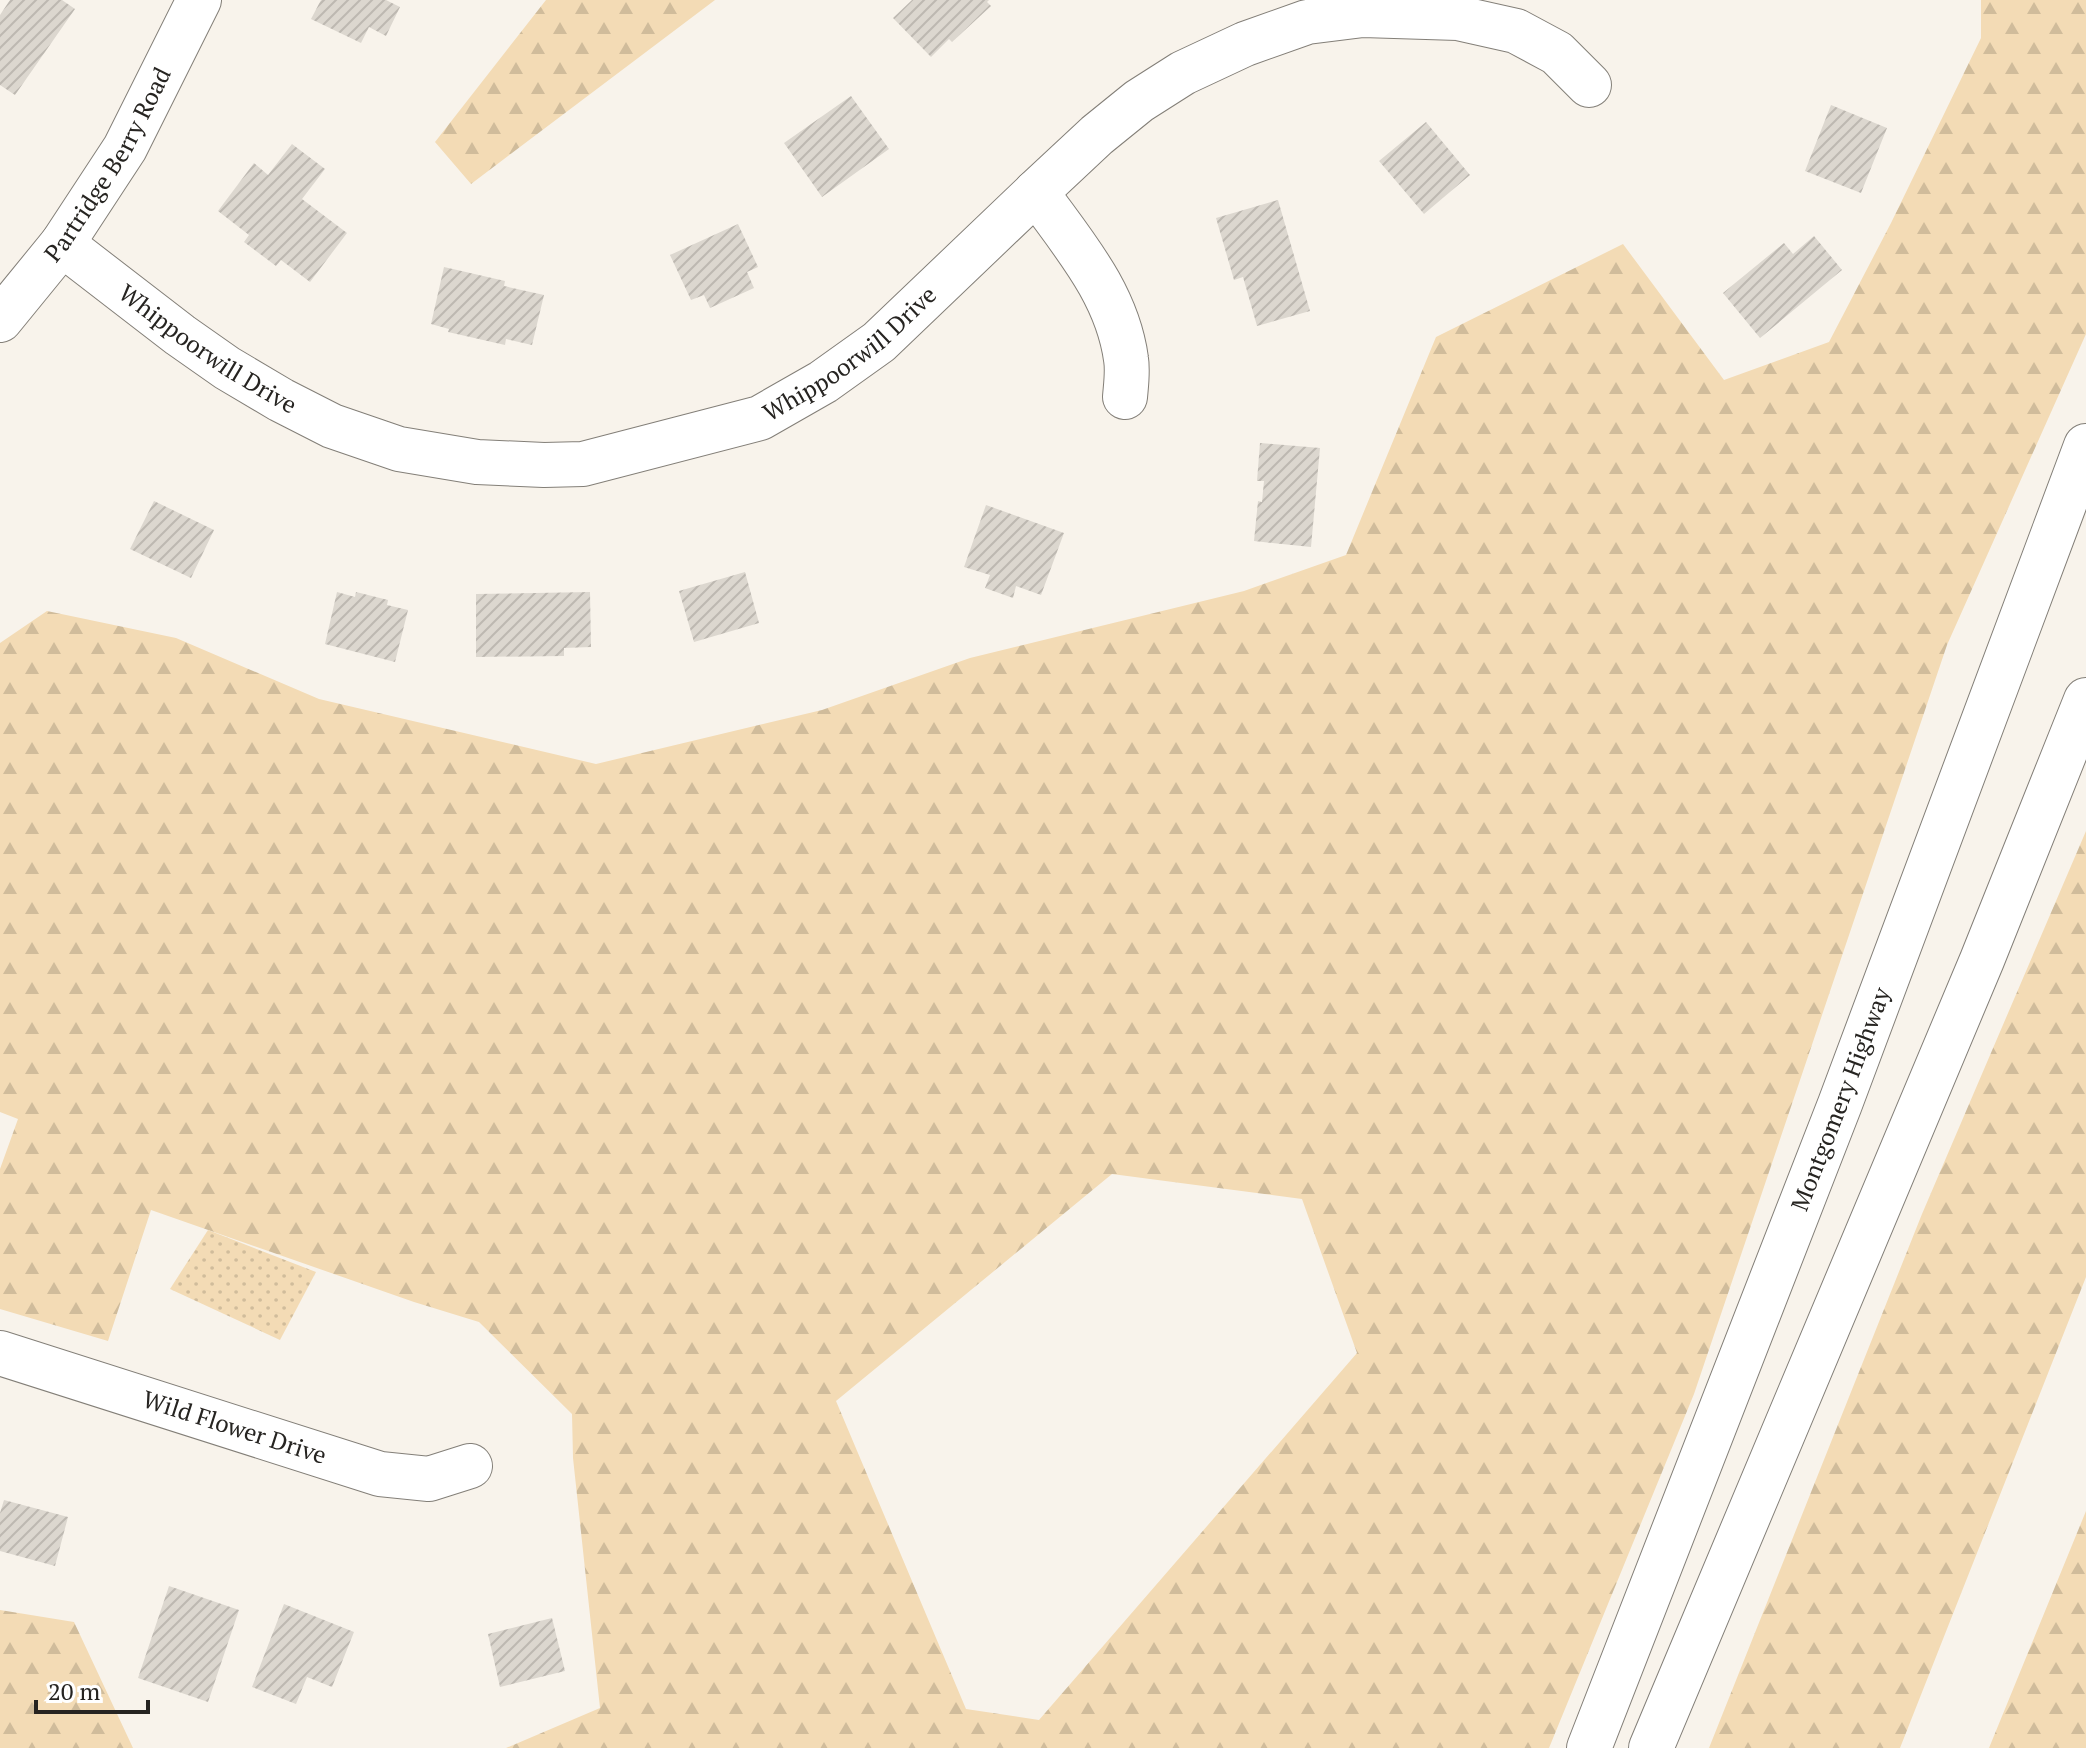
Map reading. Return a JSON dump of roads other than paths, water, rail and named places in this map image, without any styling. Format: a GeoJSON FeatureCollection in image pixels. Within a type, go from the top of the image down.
{"type":"FeatureCollection","features":[{"type":"Feature","properties":{"kind":"street","name":"Partridge Berry Road"},"geometry":{"type":"LineString","coordinates":[[0,320],[62,244],[125,148],[199,0]]}},
{"type":"Feature","properties":{"kind":"street","name":"Whippoorwill Drive"},"geometry":{"type":"LineString","coordinates":[[62,244],[227,368],[332,426],[399,449],[477,462],[583,464],[760,418],[823,382],[879,342],[1097,135],[1139,101],[1183,73],[1245,44],[1307,22],[1363,15],[1458,18],[1516,31],[1557,53],[1589,85]]}},
{"type":"Feature","properties":{"kind":"street"},"geometry":{"type":"LineString","coordinates":[[1036,192],[1099,279],[1118,322],[1127,362],[1125,397]]}},
{"type":"Feature","properties":{"kind":"street","name":"Montgomery Highway"},"geometry":{"type":"LineString","coordinates":[[1589,1748],[1840,1104],[2086,446]]}},
{"type":"Feature","properties":{"kind":"street"},"geometry":{"type":"LineString","coordinates":[[1651,1748],[1969,989],[2086,700]]}},
{"type":"Feature","properties":{"kind":"street","name":"Wild Flower Drive"},"geometry":{"type":"LineString","coordinates":[[0,1353],[380,1474],[429,1479],[470,1466]]}}]}
